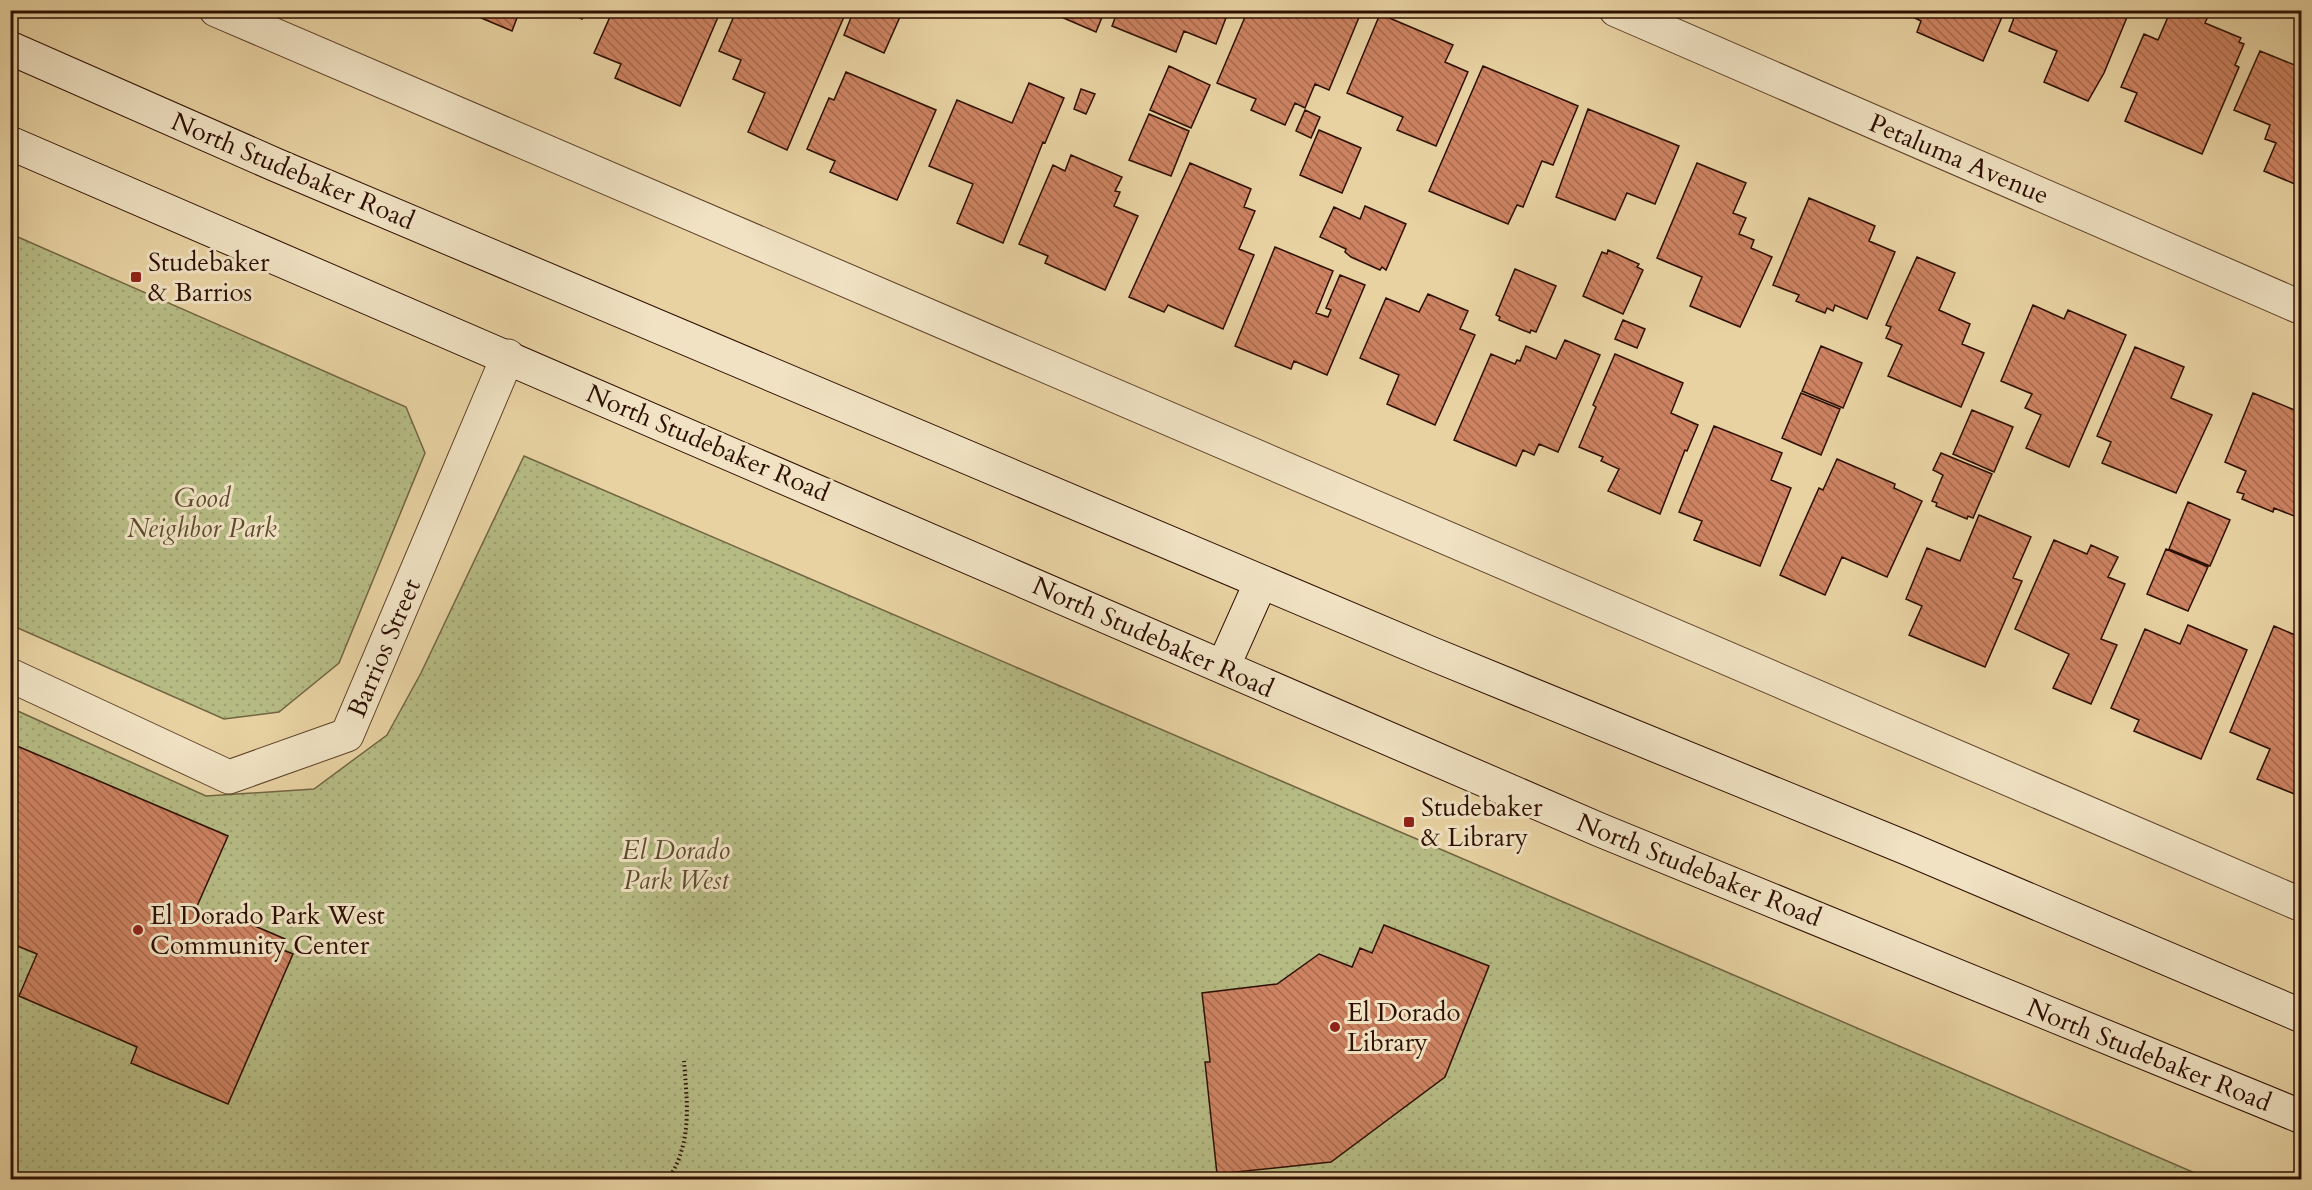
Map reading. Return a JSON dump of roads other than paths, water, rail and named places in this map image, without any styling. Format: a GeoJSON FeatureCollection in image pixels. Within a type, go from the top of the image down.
{"type":"FeatureCollection","features":[{"type":"Feature","properties":{"kind":"main road"},"geometry":{"type":"LineString","coordinates":[[216,10],[2301,905]]}},
{"type":"Feature","properties":{"kind":"main road","name":"Petaluma Avenue"},"geometry":{"type":"LineString","coordinates":[[1616,10],[2301,308]]}},
{"type":"Feature","properties":{"kind":"main road","name":"North Studebaker Road"},"geometry":{"type":"LineString","coordinates":[[10,48],[276,165],[1261,582],[1909,849],[2301,1016]]}},
{"type":"Feature","properties":{"kind":"main road","name":"North Studebaker Road"},"geometry":{"type":"LineString","coordinates":[[10,143],[1600,830],[2301,1117]]}},
{"type":"Feature","properties":{"kind":"main road","name":"Barrios Street"},"geometry":{"type":"LineString","coordinates":[[10,675],[229,777],[347,735],[508,357]]}},
{"type":"Feature","properties":{"kind":"main road"},"geometry":{"type":"LineString","coordinates":[[1223,668],[1261,582]]}},
{"type":"Feature","properties":{"kind":"place","name":"Studebaker & Barrios"},"geometry":{"type":"Point","coordinates":[136,277]}},
{"type":"Feature","properties":{"kind":"place","name":"Studebaker & Library"},"geometry":{"type":"Point","coordinates":[1409,822]}},
{"type":"Feature","properties":{"kind":"place","name":"El Dorado Park West Community Center"},"geometry":{"type":"Point","coordinates":[138,930]}},
{"type":"Feature","properties":{"kind":"place","name":"El Dorado Library"},"geometry":{"type":"Point","coordinates":[1335,1027]}},
{"type":"Feature","properties":{"kind":"park label","name":"Good Neighbor Park"},"geometry":{"type":"Point","coordinates":[202,513]}},
{"type":"Feature","properties":{"kind":"park label","name":"El Dorado Park West"},"geometry":{"type":"Point","coordinates":[676,865]}}]}
